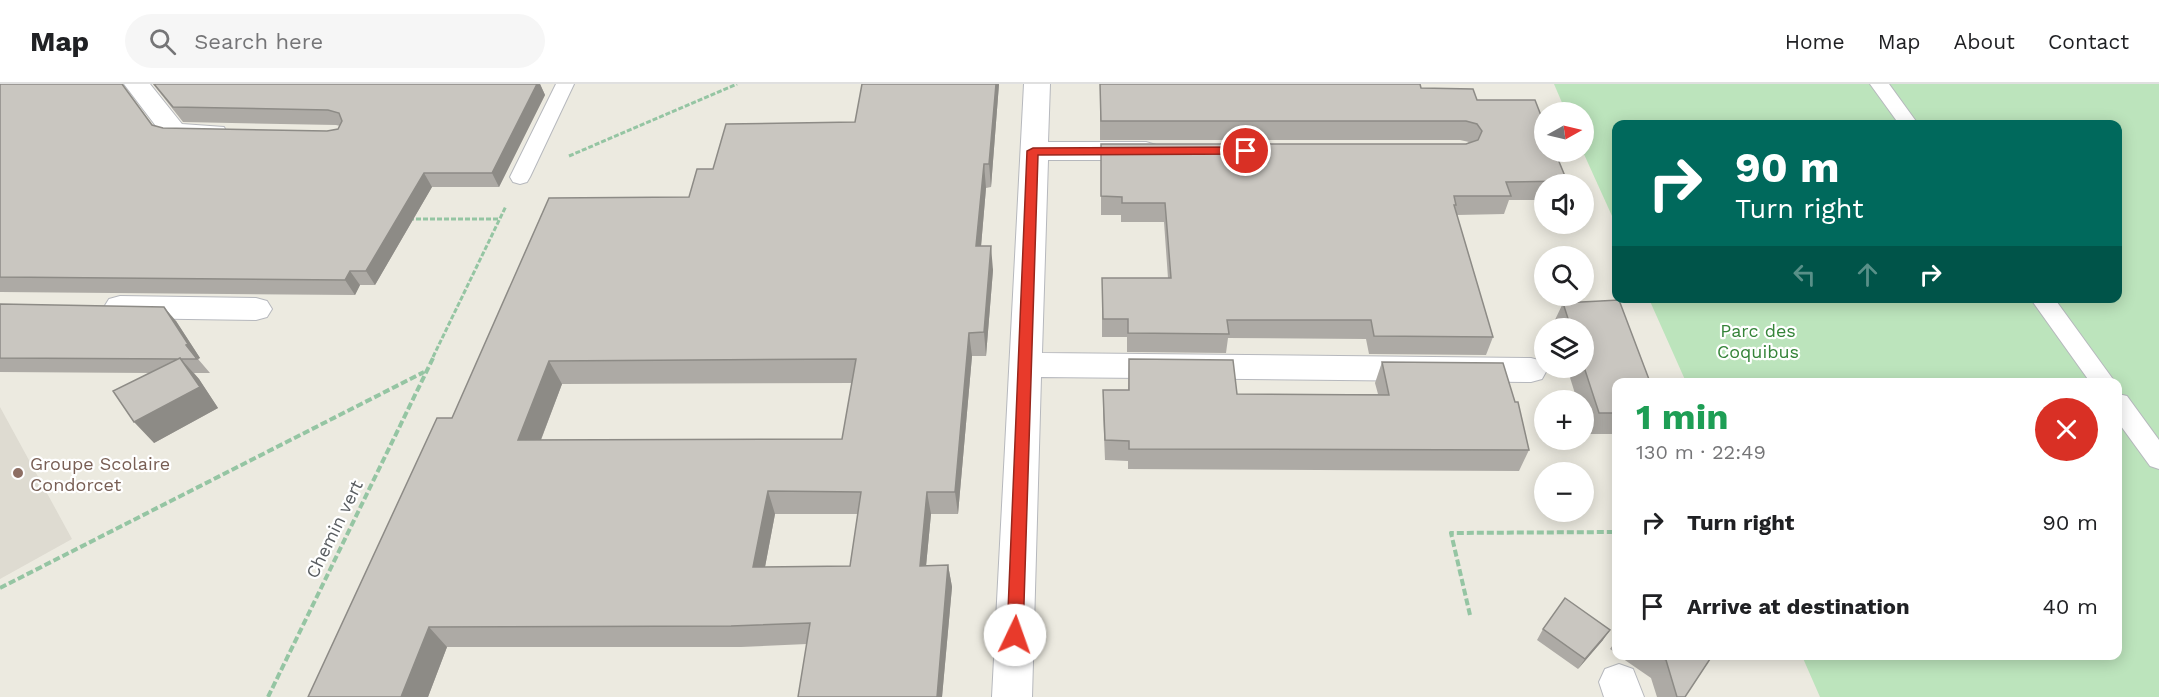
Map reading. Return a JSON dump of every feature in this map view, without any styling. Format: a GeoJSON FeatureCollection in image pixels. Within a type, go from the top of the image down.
{"type":"FeatureCollection","features":[{"type":"Feature","properties":{"kind":"street"},"geometry":{"type":"LineString","coordinates":[[137,84],[174,132],[244,133]]}},
{"type":"Feature","properties":{"kind":"street"},"geometry":{"type":"LineString","coordinates":[[1012,697],[1037,84]]}},
{"type":"Feature","properties":{"kind":"street"},"geometry":{"type":"LineString","coordinates":[[1033,151],[1175,151]]}},
{"type":"Feature","properties":{"kind":"street"},"geometry":{"type":"LineString","coordinates":[[93,306],[256,309]]}},
{"type":"Feature","properties":{"kind":"street"},"geometry":{"type":"LineString","coordinates":[[1026,365],[1531,370]]}},
{"type":"Feature","properties":{"kind":"lane"},"geometry":{"type":"LineString","coordinates":[[520,177],[565,84]]}},
{"type":"Feature","properties":{"kind":"lane"},"geometry":{"type":"LineString","coordinates":[[1879,84],[1907,120]]}},
{"type":"Feature","properties":{"kind":"lane"},"geometry":{"type":"LineString","coordinates":[[2045,303],[2100,378]]}},
{"type":"Feature","properties":{"kind":"lane"},"geometry":{"type":"LineString","coordinates":[[2122,408],[2159,459]]}},
{"type":"Feature","properties":{"kind":"path"},"geometry":{"type":"LineString","coordinates":[[520,177],[737,84]]}},
{"type":"Feature","properties":{"kind":"path","name":"Chemin vert"},"geometry":{"type":"LineString","coordinates":[[268,697],[520,177]]}},
{"type":"Feature","properties":{"kind":"path"},"geometry":{"type":"LineString","coordinates":[[405,219],[500,219]]}},
{"type":"Feature","properties":{"kind":"path"},"geometry":{"type":"LineString","coordinates":[[0,588],[424,372]]}},
{"type":"Feature","properties":{"kind":"path"},"geometry":{"type":"LineString","coordinates":[[1470,615],[1451,533],[1612,532]]}},
{"type":"Feature","properties":{"kind":"shaded area","name":"Groupe Scolaire Condorcet"},"geometry":{"type":"Polygon","coordinates":[[[0,407],[72,539],[0,579],[0,407]]]}},
{"type":"Feature","properties":{"kind":"green space","name":"Parc des Coquibus"},"geometry":{"type":"Polygon","coordinates":[[[1554,84],[2159,84],[2159,697],[1820,697],[1804,660],[2122,660],[2122,378],[1684,378],[1651,303],[2122,303],[2122,120],[1612,120],[1612,216],[1588,162],[1594,162],[1594,102],[1562,102],[1554,84]]]}},
{"type":"Feature","properties":{"kind":"building"},"geometry":{"type":"Polygon","coordinates":[[[0,84],[122,84],[152,125],[163,128],[327,131],[338,129],[342,121],[339,113],[328,110],[173,107],[154,84],[537,84],[492,173],[424,173],[366,271],[350,271],[345,280],[0,277],[0,84]]]}},
{"type":"Feature","properties":{"kind":"building"},"geometry":{"type":"Polygon","coordinates":[[[862,84],[996,84],[989,164],[984,164],[976,246],[991,246],[984,332],[969,333],[955,492],[927,492],[920,566],[948,565],[937,697],[798,697],[810,623],[731,626],[429,627],[401,697],[308,697],[437,418],[452,418],[549,198],[689,197],[697,169],[713,169],[726,124],[855,122],[862,84]],[[856,359],[549,361],[518,440],[842,439],[856,359]],[[768,491],[753,567],[850,566],[861,492],[768,491]]]}},
{"type":"Feature","properties":{"kind":"building"},"geometry":{"type":"Polygon","coordinates":[[[1100,84],[1420,84],[1421,88],[1473,89],[1477,100],[1535,100],[1534,162],[1559,162],[1564,174],[1534,174],[1534,182],[1506,182],[1511,196],[1454,196],[1456,205],[1454,205],[1493,337],[1374,336],[1371,320],[1227,320],[1229,334],[1128,333],[1128,319],[1103,319],[1102,278],[1171,278],[1165,203],[1122,203],[1122,197],[1101,196],[1101,144],[1466,144],[1478,140],[1482,131],[1477,124],[1466,121],[1101,121],[1100,84]]]}},
{"type":"Feature","properties":{"kind":"building"},"geometry":{"type":"Polygon","coordinates":[[[1612,300],[1612,303],[1620,303],[1648,378],[1612,378],[1612,413],[1599,413],[1594,390],[1592,390],[1588,378],[1594,378],[1594,318],[1568,318],[1564,306],[1594,306],[1594,301],[1612,300]]]}},
{"type":"Feature","properties":{"kind":"building"},"geometry":{"type":"Polygon","coordinates":[[[0,304],[164,307],[197,359],[0,358],[0,304]]]}},
{"type":"Feature","properties":{"kind":"building"},"geometry":{"type":"Polygon","coordinates":[[[180,358],[200,387],[134,422],[113,391],[180,358]]]}},
{"type":"Feature","properties":{"kind":"building"},"geometry":{"type":"Polygon","coordinates":[[[1129,359],[1233,360],[1237,394],[1389,395],[1382,362],[1503,363],[1515,402],[1518,402],[1529,450],[1129,449],[1129,441],[1105,440],[1103,390],[1129,390],[1129,359]]]}},
{"type":"Feature","properties":{"kind":"building"},"geometry":{"type":"Polygon","coordinates":[[[1565,598],[1610,630],[1585,659],[1543,629],[1565,598]]]}},
{"type":"Feature","properties":{"kind":"building"},"geometry":{"type":"Polygon","coordinates":[[[1666,660],[1709,660],[1685,697],[1677,697],[1666,660]]]}},
{"type":"Feature","properties":{"kind":"place","name":"Groupe Scolaire Condorcet"},"geometry":{"type":"Point","coordinates":[18,473]}},
{"type":"Feature","properties":{"kind":"route"},"geometry":{"type":"LineString","coordinates":[[1015,635],[1033,151],[1246,151]]}}]}
